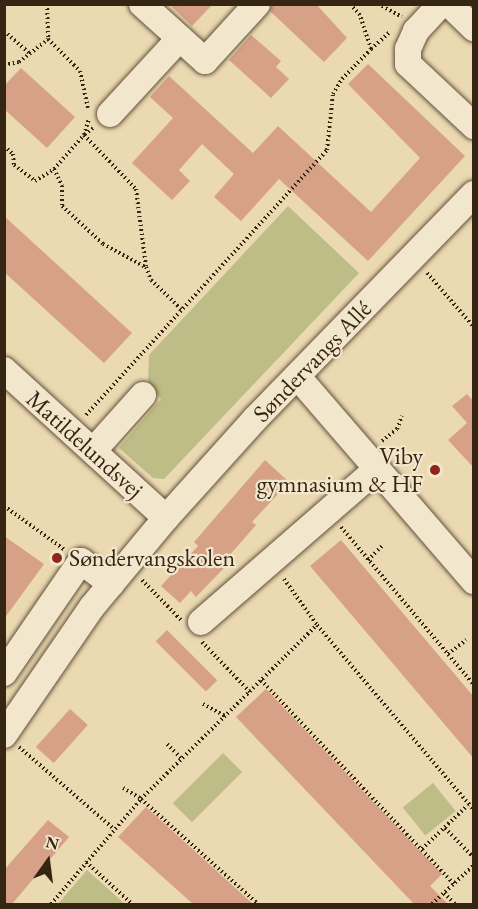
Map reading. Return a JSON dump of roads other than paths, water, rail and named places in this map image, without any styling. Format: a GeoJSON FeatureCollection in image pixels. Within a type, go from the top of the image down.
{"type":"FeatureCollection","features":[{"type":"Feature","properties":{"kind":"street"},"geometry":{"type":"LineString","coordinates":[[141,4],[205,61],[257,4]]}},
{"type":"Feature","properties":{"kind":"street"},"geometry":{"type":"LineString","coordinates":[[441,4],[417,31],[408,49],[408,64],[474,126]]}},
{"type":"Feature","properties":{"kind":"street"},"geometry":{"type":"LineString","coordinates":[[449,4],[474,28]]}},
{"type":"Feature","properties":{"kind":"street"},"geometry":{"type":"LineString","coordinates":[[110,114],[180,38]]}},
{"type":"Feature","properties":{"kind":"street","name":"Søndervangs Allé"},"geometry":{"type":"LineString","coordinates":[[9,738],[111,584],[166,518],[297,376],[474,194]]}},
{"type":"Feature","properties":{"kind":"street","name":"Matildelundsvej"},"geometry":{"type":"LineString","coordinates":[[4,370],[166,518]]}},
{"type":"Feature","properties":{"kind":"street"},"geometry":{"type":"LineString","coordinates":[[297,376],[474,581]]}},
{"type":"Feature","properties":{"kind":"street"},"geometry":{"type":"LineString","coordinates":[[93,451],[143,395]]}},
{"type":"Feature","properties":{"kind":"street"},"geometry":{"type":"LineString","coordinates":[[201,622],[371,462]]}},
{"type":"Feature","properties":{"kind":"street"},"geometry":{"type":"LineString","coordinates":[[4,673],[81,561],[111,584]]}},
{"type":"Feature","properties":{"kind":"place","name":"Viby gymnasium & HF"},"geometry":{"type":"Point","coordinates":[435,470]}},
{"type":"Feature","properties":{"kind":"place","name":"Søndervangskolen"},"geometry":{"type":"Point","coordinates":[57,558]}}]}
